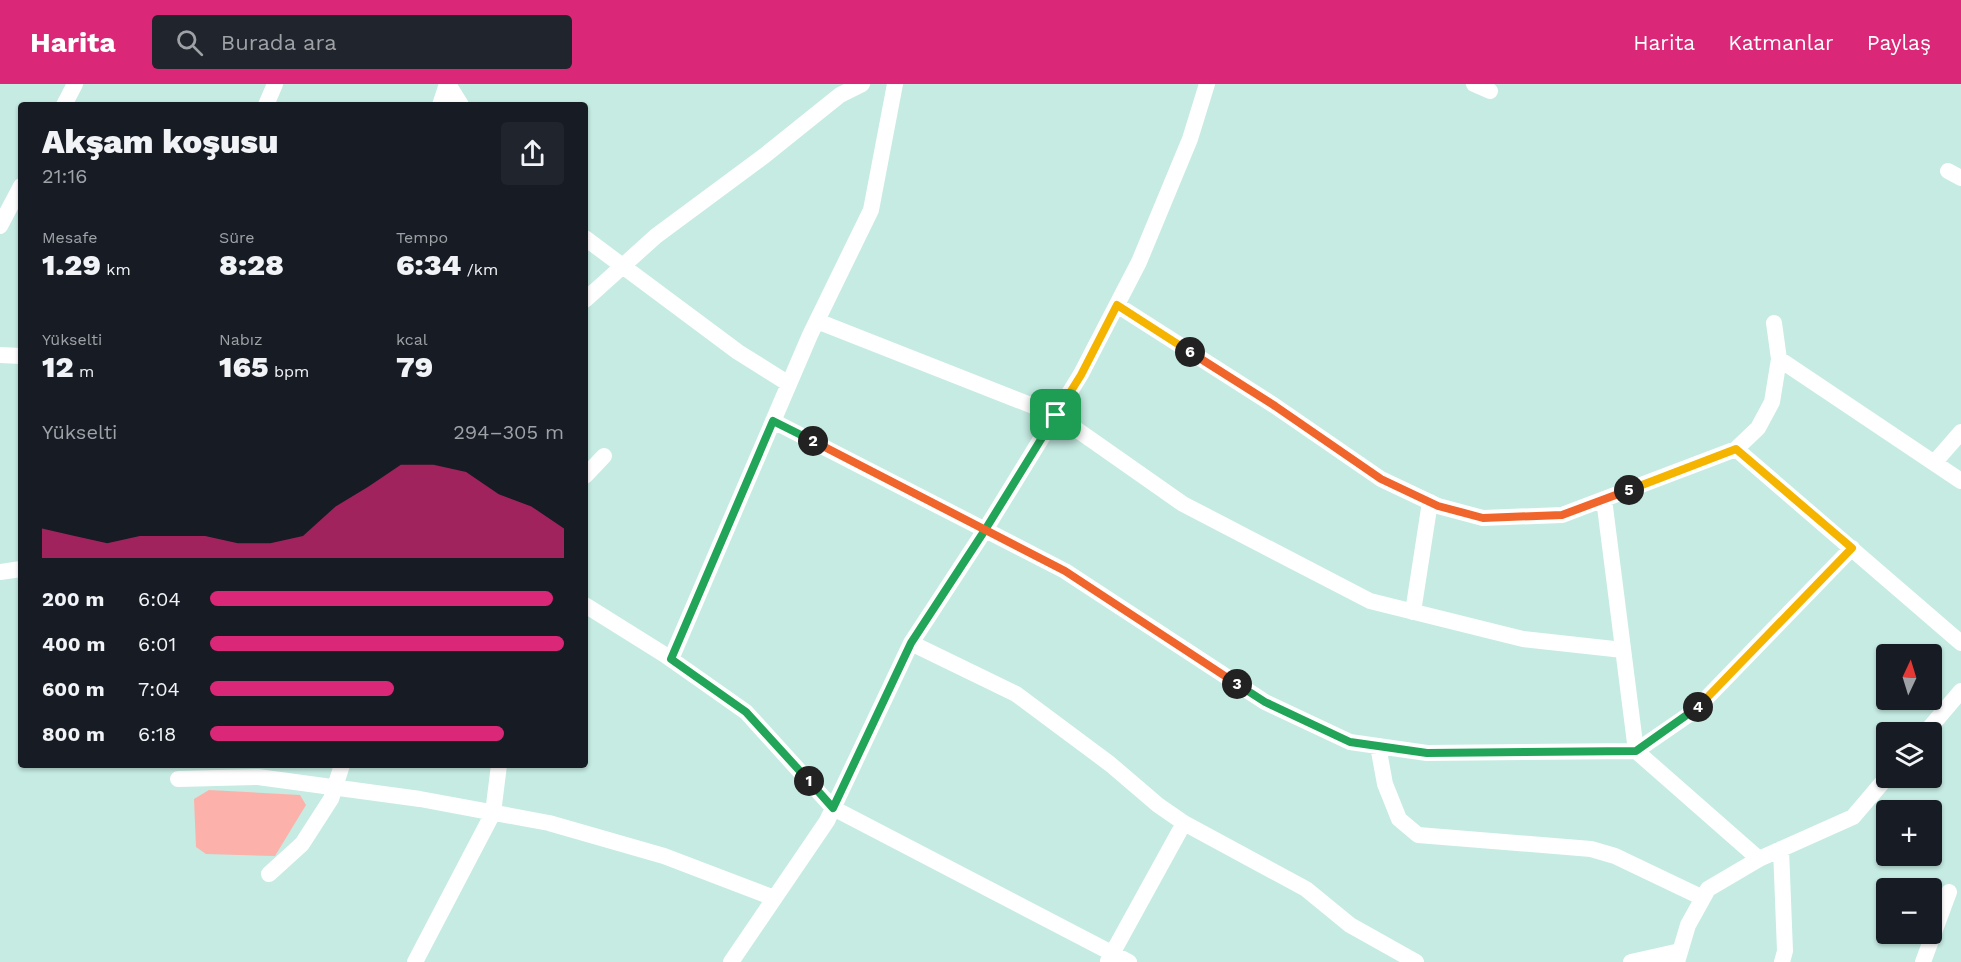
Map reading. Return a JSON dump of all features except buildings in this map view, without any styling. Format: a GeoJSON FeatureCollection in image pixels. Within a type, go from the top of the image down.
{"type":"FeatureCollection","features":[{"type":"Feature","properties":{"kind":"street"},"geometry":{"type":"LineString","coordinates":[[66,102],[75,84]]}},
{"type":"Feature","properties":{"kind":"street"},"geometry":{"type":"LineString","coordinates":[[267,102],[275,84]]}},
{"type":"Feature","properties":{"kind":"street"},"geometry":{"type":"LineString","coordinates":[[441,102],[448,84]]}},
{"type":"Feature","properties":{"kind":"street"},"geometry":{"type":"LineString","coordinates":[[448,84],[459,102]]}},
{"type":"Feature","properties":{"kind":"street"},"geometry":{"type":"LineString","coordinates":[[588,297],[656,236],[764,156],[840,95],[862,84]]}},
{"type":"Feature","properties":{"kind":"street"},"geometry":{"type":"LineString","coordinates":[[671,659],[817,321],[871,210],[895,84]]}},
{"type":"Feature","properties":{"kind":"street"},"geometry":{"type":"LineString","coordinates":[[731,962],[827,821],[911,643],[985,530],[1081,375],[1139,262],[1190,140],[1207,84]]}},
{"type":"Feature","properties":{"kind":"street"},"geometry":{"type":"LineString","coordinates":[[0,226],[18,192]]}},
{"type":"Feature","properties":{"kind":"street"},"geometry":{"type":"LineString","coordinates":[[588,240],[738,352],[789,384]]}},
{"type":"Feature","properties":{"kind":"street"},"geometry":{"type":"LineString","coordinates":[[1117,305],[1275,406],[1381,479],[1430,502],[1483,518],[1562,515],[1736,449],[1758,428],[1772,402],[1779,359],[1773,323]]}},
{"type":"Feature","properties":{"kind":"street"},"geometry":{"type":"LineString","coordinates":[[817,321],[1056,415],[1183,504],[1370,601],[1523,639],[1623,650]]}},
{"type":"Feature","properties":{"kind":"street"},"geometry":{"type":"LineString","coordinates":[[0,355],[18,356]]}},
{"type":"Feature","properties":{"kind":"street"},"geometry":{"type":"LineString","coordinates":[[1779,359],[1961,480]]}},
{"type":"Feature","properties":{"kind":"street"},"geometry":{"type":"LineString","coordinates":[[773,421],[1065,571],[1265,702],[1350,742],[1427,753],[1636,751],[1694,711],[1852,548]]}},
{"type":"Feature","properties":{"kind":"street"},"geometry":{"type":"LineString","coordinates":[[1934,463],[1961,432]]}},
{"type":"Feature","properties":{"kind":"street"},"geometry":{"type":"LineString","coordinates":[[1736,449],[1961,643]]}},
{"type":"Feature","properties":{"kind":"street"},"geometry":{"type":"LineString","coordinates":[[588,473],[604,456]]}},
{"type":"Feature","properties":{"kind":"street"},"geometry":{"type":"LineString","coordinates":[[1604,499],[1636,751],[1759,859]]}},
{"type":"Feature","properties":{"kind":"street"},"geometry":{"type":"LineString","coordinates":[[1413,612],[1430,502]]}},
{"type":"Feature","properties":{"kind":"street"},"geometry":{"type":"LineString","coordinates":[[0,572],[18,569]]}},
{"type":"Feature","properties":{"kind":"street"},"geometry":{"type":"LineString","coordinates":[[588,607],[671,659],[746,712],[833,808],[1110,957],[1129,962]]}},
{"type":"Feature","properties":{"kind":"street"},"geometry":{"type":"LineString","coordinates":[[911,643],[1016,694],[1184,823],[1306,890],[1350,925],[1416,962]]}},
{"type":"Feature","properties":{"kind":"street"},"geometry":{"type":"LineString","coordinates":[[1935,722],[1961,691]]}},
{"type":"Feature","properties":{"kind":"street"},"geometry":{"type":"LineString","coordinates":[[1378,746],[1385,784],[1399,819],[1418,836],[1591,849],[1615,856],[1703,898]]}},
{"type":"Feature","properties":{"kind":"street"},"geometry":{"type":"LineString","coordinates":[[269,874],[302,844],[331,799],[341,768]]}},
{"type":"Feature","properties":{"kind":"street"},"geometry":{"type":"LineString","coordinates":[[415,962],[493,813],[499,768]]}},
{"type":"Feature","properties":{"kind":"street"},"geometry":{"type":"LineString","coordinates":[[178,778],[258,777],[420,799],[549,823],[664,856],[774,898]]}},
{"type":"Feature","properties":{"kind":"street"},"geometry":{"type":"LineString","coordinates":[[1631,962],[1678,956],[1688,925],[1708,890],[1759,859],[1853,817],[1878,788]]}},
{"type":"Feature","properties":{"kind":"street"},"geometry":{"type":"LineString","coordinates":[[1110,957],[1184,823]]}},
{"type":"Feature","properties":{"kind":"street"},"geometry":{"type":"LineString","coordinates":[[1781,849],[1785,951],[1782,962]]}},
{"type":"Feature","properties":{"kind":"street"},"geometry":{"type":"LineString","coordinates":[[1923,962],[1949,892]]}},
{"type":"Feature","properties":{"kind":"shaded area"},"geometry":{"type":"Polygon","coordinates":[[[209,790],[300,795],[306,805],[275,856],[206,854],[196,847],[194,799],[209,790]]]}},
{"type":"Feature","properties":{"kind":"route"},"geometry":{"type":"LineString","coordinates":[[1056,415],[985,530],[911,643],[833,808],[746,712],[671,659],[773,421],[985,530],[1065,571],[1265,702],[1350,742],[1427,753],[1636,751],[1694,711],[1852,548],[1736,449],[1562,515],[1483,518],[1438,506],[1381,479],[1275,406],[1117,305],[1081,375],[1056,415]]}}]}
